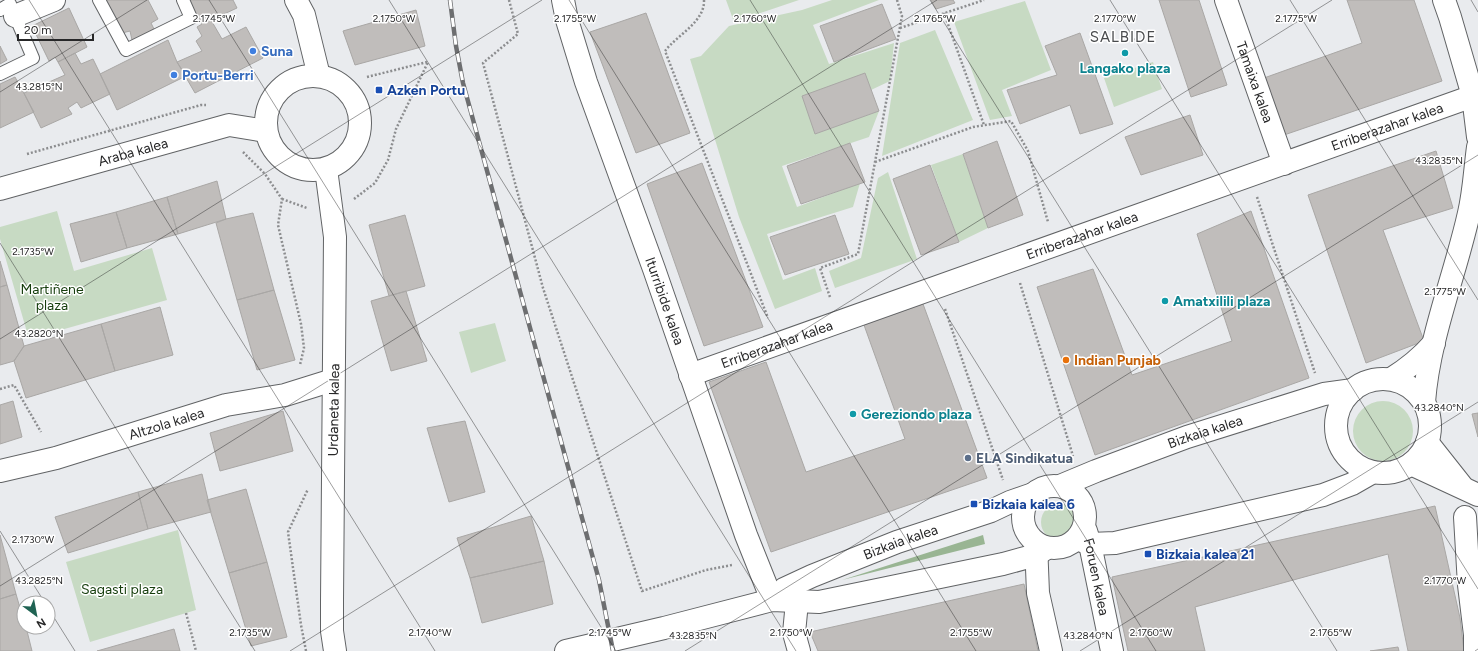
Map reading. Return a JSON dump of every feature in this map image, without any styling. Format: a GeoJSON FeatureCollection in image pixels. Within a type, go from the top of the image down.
{"type":"FeatureCollection","features":[{"type":"Feature","properties":{"kind":"street"},"geometry":{"type":"LineString","coordinates":[[8,13],[54,0]]}},
{"type":"Feature","properties":{"kind":"street"},"geometry":{"type":"LineString","coordinates":[[296,0],[304,15],[319,76]]}},
{"type":"Feature","properties":{"kind":"street","name":"Iturribide kalea"},"geometry":{"type":"LineString","coordinates":[[563,0],[566,20],[586,82],[654,269],[746,535],[772,600]]}},
{"type":"Feature","properties":{"kind":"street","name":"Tamaixa kalea"},"geometry":{"type":"LineString","coordinates":[[1226,0],[1284,164]]}},
{"type":"Feature","properties":{"kind":"street"},"geometry":{"type":"LineString","coordinates":[[1444,0],[1473,96],[1478,137]]}},
{"type":"Feature","properties":{"kind":"street"},"geometry":{"type":"LineString","coordinates":[[304,76],[319,76],[334,80],[347,89],[356,102],[360,117],[360,133],[348,156],[326,169],[310,170],[295,167],[282,158],[272,146],[266,131],[266,116],[270,102],[279,90],[290,81],[304,76]]}},
{"type":"Feature","properties":{"kind":"street","name":"Erriberazahar kalea"},"geometry":{"type":"LineString","coordinates":[[690,375],[1473,96]]}},
{"type":"Feature","properties":{"kind":"street","name":"Araba kalea"},"geometry":{"type":"LineString","coordinates":[[0,189],[230,125],[266,131]]}},
{"type":"Feature","properties":{"kind":"street"},"geometry":{"type":"LineString","coordinates":[[1424,402],[1426,381],[1434,343],[1469,212],[1478,147]]}},
{"type":"Feature","properties":{"kind":"street","name":"Urdaneta kalea"},"geometry":{"type":"LineString","coordinates":[[326,169],[336,237],[333,380],[332,631],[336,651]]}},
{"type":"Feature","properties":{"kind":"street"},"geometry":{"type":"LineString","coordinates":[[1391,379],[1425,355],[1434,343]]}},
{"type":"Feature","properties":{"kind":"street"},"geometry":{"type":"LineString","coordinates":[[1377,379],[1391,379],[1404,383],[1415,390],[1424,402],[1429,415],[1430,428],[1427,442],[1421,454],[1411,464],[1399,470],[1386,473],[1373,472],[1359,466],[1347,457],[1340,444],[1336,430],[1337,415],[1343,401],[1353,390],[1364,382],[1377,379]]}},
{"type":"Feature","properties":{"kind":"street","name":"Altzola kalea"},"geometry":{"type":"LineString","coordinates":[[0,471],[56,458],[226,405],[285,395],[333,380]]}},
{"type":"Feature","properties":{"kind":"street","name":"Bizkaia kalea"},"geometry":{"type":"LineString","coordinates":[[1060,486],[1187,437],[1324,394],[1353,390]]}},
{"type":"Feature","properties":{"kind":"street"},"geometry":{"type":"LineString","coordinates":[[1427,442],[1471,492]]}},
{"type":"Feature","properties":{"kind":"street"},"geometry":{"type":"LineString","coordinates":[[1411,464],[1471,492]]}},
{"type":"Feature","properties":{"kind":"street"},"geometry":{"type":"LineString","coordinates":[[1040,549],[1058,549],[1068,546],[1084,536],[1115,543],[1323,495],[1352,484],[1373,472]]}},
{"type":"Feature","properties":{"kind":"street"},"geometry":{"type":"LineString","coordinates":[[1051,651],[1038,592],[1040,549],[1029,536],[1023,519],[1027,501],[1033,494],[1051,486],[1060,486],[1070,490],[1078,496],[1084,505],[1086,516],[1084,536]]}},
{"type":"Feature","properties":{"kind":"street","name":"Bizkaia kalea"},"geometry":{"type":"LineString","coordinates":[[772,600],[784,589],[812,576],[897,542],[991,511],[1010,502],[1033,494]]}},
{"type":"Feature","properties":{"kind":"street"},"geometry":{"type":"LineString","coordinates":[[1465,517],[1475,651]]}},
{"type":"Feature","properties":{"kind":"street","name":"Foruen kalea"},"geometry":{"type":"LineString","coordinates":[[1084,536],[1112,651]]}},
{"type":"Feature","properties":{"kind":"street","name":"Bizkaia kalea"},"geometry":{"type":"LineString","coordinates":[[566,651],[664,628],[772,600],[819,602],[1004,564],[1040,549]]}},
{"type":"Feature","properties":{"kind":"street"},"geometry":{"type":"LineString","coordinates":[[797,602],[794,633],[799,651]]}},
{"type":"Feature","properties":{"kind":"lane"},"geometry":{"type":"LineString","coordinates":[[99,0],[126,50],[192,18],[183,0]]}},
{"type":"Feature","properties":{"kind":"lane"},"geometry":{"type":"LineString","coordinates":[[0,74],[33,58],[8,13]]}},
{"type":"Feature","properties":{"kind":"path"},"geometry":{"type":"LineString","coordinates":[[509,0],[518,34],[483,62],[543,288],[642,591],[706,570],[732,565]]}},
{"type":"Feature","properties":{"kind":"path"},"geometry":{"type":"LineString","coordinates":[[704,0],[704,8],[688,32],[672,42],[665,51],[768,318]]}},
{"type":"Feature","properties":{"kind":"path"},"geometry":{"type":"LineString","coordinates":[[830,297],[820,268],[858,254],[902,16],[897,0]]}},
{"type":"Feature","properties":{"kind":"path"},"geometry":{"type":"LineString","coordinates":[[900,28],[984,0]]}},
{"type":"Feature","properties":{"kind":"path"},"geometry":{"type":"LineString","coordinates":[[944,14],[984,125]]}},
{"type":"Feature","properties":{"kind":"path"},"geometry":{"type":"LineString","coordinates":[[367,77],[428,62],[396,129]]}},
{"type":"Feature","properties":{"kind":"path"},"geometry":{"type":"LineString","coordinates":[[874,163],[973,127],[1011,121],[1028,151],[1048,222]]}},
{"type":"Feature","properties":{"kind":"path"},"geometry":{"type":"LineString","coordinates":[[238,146],[265,174],[282,199],[278,224],[302,324],[304,342],[300,370]]}},
{"type":"Feature","properties":{"kind":"path"},"geometry":{"type":"LineString","coordinates":[[1256,193],[1315,373]]}},
{"type":"Feature","properties":{"kind":"path"},"geometry":{"type":"LineString","coordinates":[[1018,278],[1074,458]]}},
{"type":"Feature","properties":{"kind":"path"},"geometry":{"type":"LineString","coordinates":[[944,304],[1004,483]]}},
{"type":"Feature","properties":{"kind":"path"},"geometry":{"type":"LineString","coordinates":[[0,389],[14,385],[41,432]]}},
{"type":"Feature","properties":{"kind":"path"},"geometry":{"type":"LineString","coordinates":[[306,651],[288,532],[310,486]]}},
{"type":"Feature","properties":{"kind":"path"},"geometry":{"type":"LineString","coordinates":[[186,614],[196,651]]}},
{"type":"Feature","properties":{"kind":"green space"},"geometry":{"type":"Polygon","coordinates":[[[726,0],[799,0],[734,22],[726,0]]]}},
{"type":"Feature","properties":{"kind":"green space"},"geometry":{"type":"Polygon","coordinates":[[[832,0],[879,0],[813,25],[829,64],[894,43],[890,81],[871,90],[815,134],[879,111],[869,137],[782,166],[797,207],[860,183],[853,207],[767,234],[783,280],[815,268],[822,291],[775,309],[739,217],[690,59],[701,56],[729,26],[802,10],[832,0]]]}},
{"type":"Feature","properties":{"kind":"green space"},"geometry":{"type":"Polygon","coordinates":[[[1025,1],[1051,70],[1002,90],[1012,116],[990,120],[954,22],[1025,1]]]}},
{"type":"Feature","properties":{"kind":"green space"},"geometry":{"type":"Polygon","coordinates":[[[935,30],[973,120],[882,156],[900,43],[935,30]]]}},
{"type":"Feature","properties":{"kind":"green space"},"geometry":{"type":"Polygon","coordinates":[[[1153,62],[1162,89],[1114,107],[1104,78],[1153,62]]]}},
{"type":"Feature","properties":{"kind":"green space"},"geometry":{"type":"Polygon","coordinates":[[[963,154],[988,228],[959,242],[931,165],[963,154]]]}},
{"type":"Feature","properties":{"kind":"green space"},"geometry":{"type":"Polygon","coordinates":[[[888,172],[917,259],[835,288],[829,271],[861,258],[878,178],[888,172]]]}},
{"type":"Feature","properties":{"kind":"green space","name":"Martiñene plaza"},"geometry":{"type":"Polygon","coordinates":[[[57,211],[74,271],[152,248],[167,300],[29,339],[0,239],[0,227],[57,211]]]}},
{"type":"Feature","properties":{"kind":"green space"},"geometry":{"type":"Polygon","coordinates":[[[495,323],[506,361],[471,373],[459,332],[495,323]]]}},
{"type":"Feature","properties":{"kind":"green space"},"geometry":{"type":"Polygon","coordinates":[[[1383,401],[1400,406],[1408,414],[1413,431],[1408,448],[1400,456],[1383,461],[1366,456],[1358,448],[1353,431],[1358,414],[1366,406],[1383,401]]]}},
{"type":"Feature","properties":{"kind":"green space"},"geometry":{"type":"Polygon","coordinates":[[[1063,504],[1072,509],[1076,515],[1076,529],[1072,535],[1063,540],[1055,540],[1046,535],[1042,529],[1041,518],[1046,509],[1052,505],[1063,504]]]}},
{"type":"Feature","properties":{"kind":"green space","name":"Sagasti plaza"},"geometry":{"type":"Polygon","coordinates":[[[178,530],[196,610],[90,642],[66,562],[178,530]]]}},
{"type":"Feature","properties":{"kind":"green space"},"geometry":{"type":"Polygon","coordinates":[[[983,535],[985,544],[842,580],[983,535]]]}},
{"type":"Feature","properties":{"kind":"building"},"geometry":{"type":"Polygon","coordinates":[[[105,0],[148,0],[158,19],[151,23],[154,29],[132,40],[130,31],[122,33],[105,0]]]}},
{"type":"Feature","properties":{"kind":"building"},"geometry":{"type":"Polygon","coordinates":[[[189,0],[233,0],[237,8],[211,20],[222,39],[246,27],[263,58],[195,93],[177,62],[202,51],[196,41],[202,36],[197,27],[202,24],[189,0]]]}},
{"type":"Feature","properties":{"kind":"building"},"geometry":{"type":"Polygon","coordinates":[[[931,0],[953,0],[955,3],[936,9],[931,0]]]}},
{"type":"Feature","properties":{"kind":"building"},"geometry":{"type":"Polygon","coordinates":[[[1159,0],[1199,0],[1227,85],[1191,97],[1159,0]]]}},
{"type":"Feature","properties":{"kind":"building"},"geometry":{"type":"Polygon","coordinates":[[[1347,0],[1414,0],[1442,81],[1284,135],[1264,78],[1362,43],[1347,0]]]}},
{"type":"Feature","properties":{"kind":"building"},"geometry":{"type":"Polygon","coordinates":[[[882,4],[896,39],[834,62],[820,26],[882,4]]]}},
{"type":"Feature","properties":{"kind":"building"},"geometry":{"type":"Polygon","coordinates":[[[69,8],[87,47],[58,62],[55,57],[49,61],[32,26],[69,8]]]}},
{"type":"Feature","properties":{"kind":"building"},"geometry":{"type":"Polygon","coordinates":[[[416,10],[425,46],[355,65],[343,31],[416,10]]]}},
{"type":"Feature","properties":{"kind":"building"},"geometry":{"type":"Polygon","coordinates":[[[646,13],[690,133],[636,153],[590,32],[646,13]]]}},
{"type":"Feature","properties":{"kind":"building"},"geometry":{"type":"Polygon","coordinates":[[[1080,33],[1113,124],[1080,134],[1070,105],[1020,124],[1007,90],[1057,75],[1045,46],[1080,33]]]}},
{"type":"Feature","properties":{"kind":"building"},"geometry":{"type":"Polygon","coordinates":[[[168,40],[177,62],[186,76],[117,110],[100,74],[168,40]]]}},
{"type":"Feature","properties":{"kind":"building"},"geometry":{"type":"Polygon","coordinates":[[[0,46],[7,60],[0,64],[0,46]]]}},
{"type":"Feature","properties":{"kind":"building"},"geometry":{"type":"Polygon","coordinates":[[[75,53],[81,64],[93,59],[110,94],[81,108],[77,102],[68,108],[72,114],[41,128],[24,93],[65,75],[58,62],[75,53]]]}},
{"type":"Feature","properties":{"kind":"building"},"geometry":{"type":"Polygon","coordinates":[[[865,73],[879,111],[815,134],[802,96],[865,73]]]}},
{"type":"Feature","properties":{"kind":"building"},"geometry":{"type":"Polygon","coordinates":[[[15,77],[34,112],[0,128],[0,84],[15,77]]]}},
{"type":"Feature","properties":{"kind":"building"},"geometry":{"type":"Polygon","coordinates":[[[1190,115],[1203,155],[1141,175],[1125,137],[1190,115]]]}},
{"type":"Feature","properties":{"kind":"building"},"geometry":{"type":"Polygon","coordinates":[[[997,141],[1023,215],[988,228],[963,154],[997,141]]]}},
{"type":"Feature","properties":{"kind":"building"},"geometry":{"type":"Polygon","coordinates":[[[850,143],[865,182],[801,204],[787,166],[850,143]]]}},
{"type":"Feature","properties":{"kind":"building"},"geometry":{"type":"Polygon","coordinates":[[[1436,151],[1453,208],[1383,230],[1424,341],[1366,363],[1308,195],[1436,151]]]}},
{"type":"Feature","properties":{"kind":"building"},"geometry":{"type":"Polygon","coordinates":[[[702,163],[763,327],[704,346],[647,184],[702,163]]]}},
{"type":"Feature","properties":{"kind":"building"},"geometry":{"type":"Polygon","coordinates":[[[930,165],[959,242],[921,255],[893,179],[930,165]]]}},
{"type":"Feature","properties":{"kind":"building"},"geometry":{"type":"Polygon","coordinates":[[[217,181],[226,219],[178,234],[167,197],[217,181]]]}},
{"type":"Feature","properties":{"kind":"building"},"geometry":{"type":"Polygon","coordinates":[[[167,197],[178,234],[127,248],[116,212],[167,197]]]}},
{"type":"Feature","properties":{"kind":"building"},"geometry":{"type":"Polygon","coordinates":[[[1251,211],[1309,378],[1095,455],[1037,287],[1093,269],[1132,375],[1232,341],[1197,234],[1251,211]]]}},
{"type":"Feature","properties":{"kind":"building"},"geometry":{"type":"Polygon","coordinates":[[[116,212],[127,248],[81,262],[70,224],[116,212]]]}},
{"type":"Feature","properties":{"kind":"building"},"geometry":{"type":"Polygon","coordinates":[[[253,213],[274,290],[237,300],[216,223],[226,219],[253,213]]]}},
{"type":"Feature","properties":{"kind":"building"},"geometry":{"type":"Polygon","coordinates":[[[405,215],[425,286],[389,296],[369,225],[405,215]]]}},
{"type":"Feature","properties":{"kind":"building"},"geometry":{"type":"Polygon","coordinates":[[[835,215],[849,254],[785,275],[770,237],[835,215]]]}},
{"type":"Feature","properties":{"kind":"building"},"geometry":{"type":"Polygon","coordinates":[[[0,261],[7,285],[0,287],[0,261]]]}},
{"type":"Feature","properties":{"kind":"building"},"geometry":{"type":"Polygon","coordinates":[[[7,285],[24,346],[14,361],[0,365],[0,287],[7,285]]]}},
{"type":"Feature","properties":{"kind":"building"},"geometry":{"type":"Polygon","coordinates":[[[274,290],[295,360],[257,370],[237,300],[274,290]]]}},
{"type":"Feature","properties":{"kind":"building"},"geometry":{"type":"Polygon","coordinates":[[[406,291],[427,361],[391,371],[371,301],[406,291]]]}},
{"type":"Feature","properties":{"kind":"building"},"geometry":{"type":"Polygon","coordinates":[[[923,304],[987,478],[771,552],[709,382],[766,362],[806,472],[905,439],[864,325],[923,304]]]}},
{"type":"Feature","properties":{"kind":"building"},"geometry":{"type":"Polygon","coordinates":[[[160,307],[173,355],[115,371],[101,324],[160,307]]]}},
{"type":"Feature","properties":{"kind":"building"},"geometry":{"type":"Polygon","coordinates":[[[101,324],[115,371],[26,398],[14,361],[24,346],[101,324]]]}},
{"type":"Feature","properties":{"kind":"building"},"geometry":{"type":"Polygon","coordinates":[[[13,401],[22,437],[0,444],[0,405],[13,401]]]}},
{"type":"Feature","properties":{"kind":"building"},"geometry":{"type":"Polygon","coordinates":[[[283,411],[293,451],[220,471],[210,433],[283,411]]]}},
{"type":"Feature","properties":{"kind":"building"},"geometry":{"type":"Polygon","coordinates":[[[1478,413],[1478,437],[1472,414],[1478,413]]]}},
{"type":"Feature","properties":{"kind":"building"},"geometry":{"type":"Polygon","coordinates":[[[465,421],[485,492],[449,502],[427,428],[465,421]]]}},
{"type":"Feature","properties":{"kind":"building"},"geometry":{"type":"Polygon","coordinates":[[[202,474],[211,512],[148,529],[138,492],[202,474]]]}},
{"type":"Feature","properties":{"kind":"building"},"geometry":{"type":"Polygon","coordinates":[[[246,489],[267,562],[229,573],[207,500],[246,489]]]}},
{"type":"Feature","properties":{"kind":"building"},"geometry":{"type":"Polygon","coordinates":[[[138,492],[148,529],[68,553],[55,517],[138,492]]]}},
{"type":"Feature","properties":{"kind":"building"},"geometry":{"type":"Polygon","coordinates":[[[1435,506],[1460,618],[1464,651],[1408,651],[1388,554],[1195,607],[1205,651],[1128,651],[1112,577],[1435,506]]]}},
{"type":"Feature","properties":{"kind":"building"},"geometry":{"type":"Polygon","coordinates":[[[531,516],[544,561],[470,578],[457,538],[531,516]]]}},
{"type":"Feature","properties":{"kind":"building"},"geometry":{"type":"Polygon","coordinates":[[[0,535],[16,594],[0,599],[0,535]]]}},
{"type":"Feature","properties":{"kind":"building"},"geometry":{"type":"Polygon","coordinates":[[[544,561],[553,604],[482,623],[470,578],[544,561]]]}},
{"type":"Feature","properties":{"kind":"building"},"geometry":{"type":"Polygon","coordinates":[[[267,562],[287,637],[251,646],[229,573],[267,562]]]}},
{"type":"Feature","properties":{"kind":"building"},"geometry":{"type":"Polygon","coordinates":[[[1024,584],[1038,651],[818,651],[810,632],[1024,584]]]}},
{"type":"Feature","properties":{"kind":"building"},"geometry":{"type":"Polygon","coordinates":[[[16,594],[16,635],[28,635],[32,651],[0,651],[0,599],[16,594]]]}},
{"type":"Feature","properties":{"kind":"building"},"geometry":{"type":"Polygon","coordinates":[[[174,629],[180,651],[97,651],[174,629]]]}},
{"type":"Feature","properties":{"kind":"building"},"geometry":{"type":"Polygon","coordinates":[[[1398,647],[1399,651],[1370,651],[1398,647]]]}},
{"type":"Feature","properties":{"kind":"railway"},"geometry":{"type":"LineString","coordinates":[[450,0],[463,83],[599,580],[613,651]]}},
{"type":"Feature","properties":{"kind":"place","name":"Suna"},"geometry":{"type":"Point","coordinates":[253,51]}},
{"type":"Feature","properties":{"kind":"place","name":"Langako plaza"},"geometry":{"type":"Point","coordinates":[1125,53]}},
{"type":"Feature","properties":{"kind":"place","name":"Portu-Berri"},"geometry":{"type":"Point","coordinates":[174,75]}},
{"type":"Feature","properties":{"kind":"place","name":"Azken Portu"},"geometry":{"type":"Point","coordinates":[379,90]}},
{"type":"Feature","properties":{"kind":"place","name":"Amatxilili plaza"},"geometry":{"type":"Point","coordinates":[1165,301]}},
{"type":"Feature","properties":{"kind":"place","name":"Indian Punjab"},"geometry":{"type":"Point","coordinates":[1066,360]}},
{"type":"Feature","properties":{"kind":"place","name":"Gereziondo plaza"},"geometry":{"type":"Point","coordinates":[853,414]}},
{"type":"Feature","properties":{"kind":"place","name":"ELA Sindikatua"},"geometry":{"type":"Point","coordinates":[968,458]}},
{"type":"Feature","properties":{"kind":"place","name":"Bizkaia kalea 6"},"geometry":{"type":"Point","coordinates":[974,504]}},
{"type":"Feature","properties":{"kind":"place","name":"Bizkaia kalea 21"},"geometry":{"type":"Point","coordinates":[1148,554]}},
{"type":"Feature","properties":{"kind":"district","name":"SALBIDE"},"geometry":{"type":"Point","coordinates":[1123,37]}}]}
